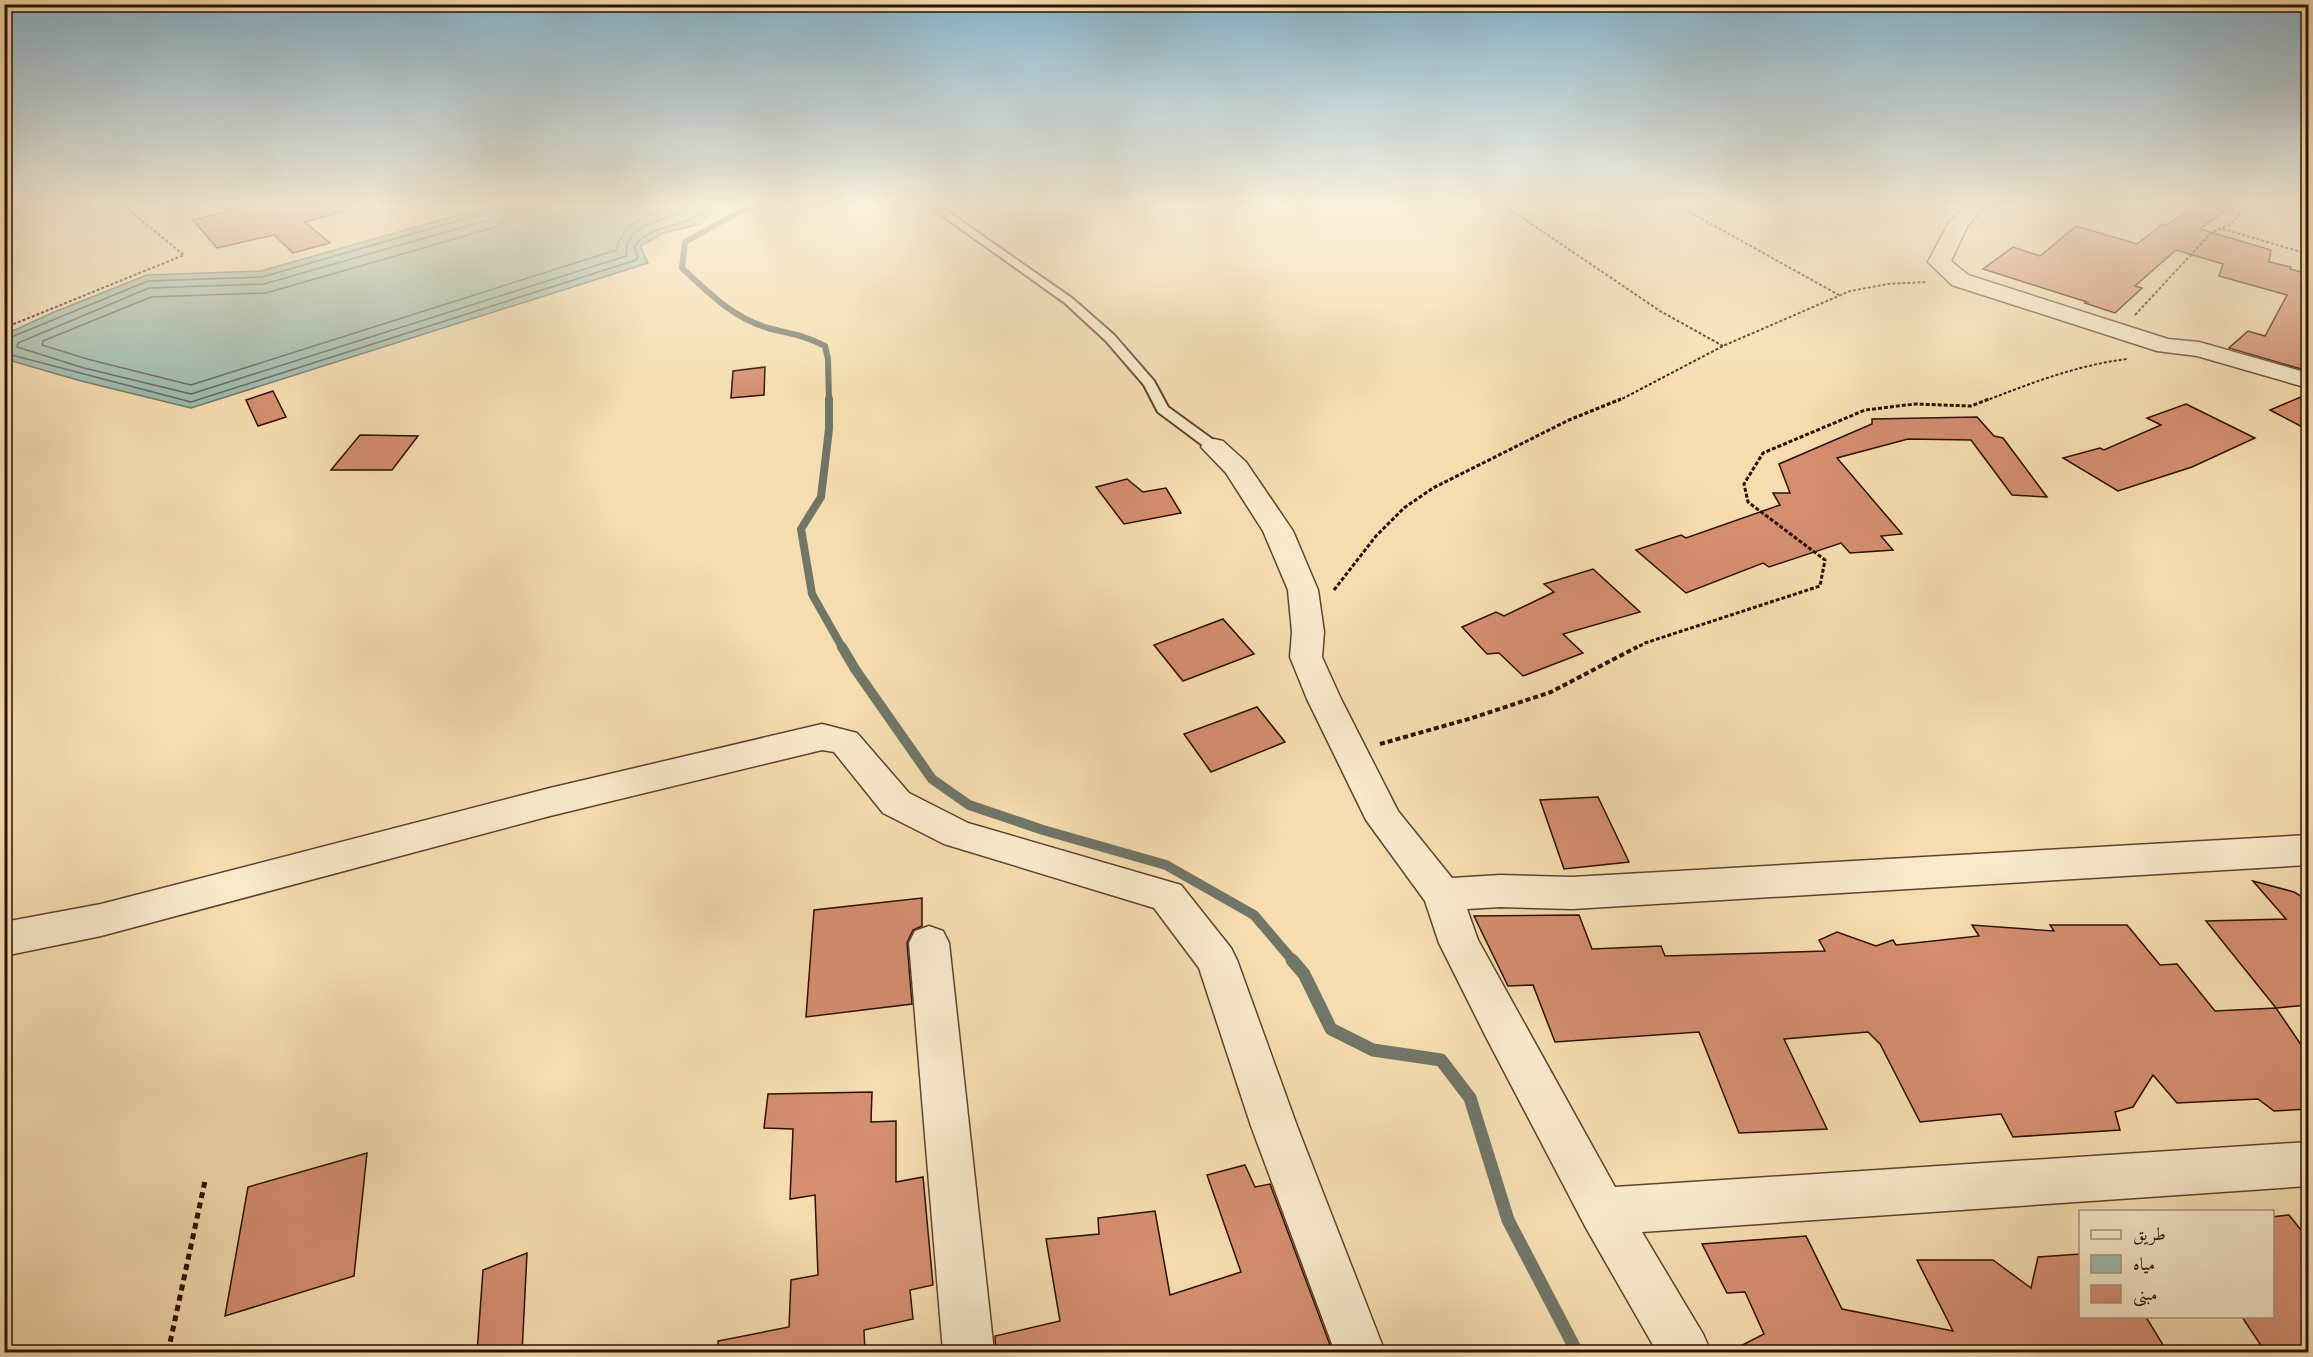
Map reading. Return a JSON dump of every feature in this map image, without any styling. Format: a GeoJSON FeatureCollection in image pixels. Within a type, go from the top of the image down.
{"type":"FeatureCollection","features":[{"type":"Feature","properties":{"kind":"street"},"geometry":{"type":"LineString","coordinates":[[1945,267],[1960,280],[2165,346],[2199,349],[2308,381]]}},
{"type":"Feature","properties":{"kind":"street"},"geometry":{"type":"LineString","coordinates":[[1214,447],[1236,468],[1278,531],[1304,590],[1308,632],[1306,657],[1324,699],[1384,820],[1442,894],[1459,943],[1603,1210],[1685,1353]]}},
{"type":"Feature","properties":{"kind":"street"},"geometry":{"type":"LineString","coordinates":[[4,939],[101,920],[550,802],[822,737],[845,742],[897,803],[957,834],[1167,896],[1217,960],[1274,1126],[1360,1353]]}},
{"type":"Feature","properties":{"kind":"street"},"geometry":{"type":"LineString","coordinates":[[1442,894],[1500,891],[1584,892],[2302,856]]}},
{"type":"Feature","properties":{"kind":"street"},"geometry":{"type":"LineString","coordinates":[[929,944],[969,1353]]}},
{"type":"Feature","properties":{"kind":"street"},"geometry":{"type":"LineString","coordinates":[[1603,1210],[2308,1164]]}},
{"type":"Feature","properties":{"kind":"lane"},"geometry":{"type":"LineString","coordinates":[[1021,267],[1069,301],[1110,338],[1150,384],[1163,409],[1214,447]]}},
{"type":"Feature","properties":{"kind":"path"},"geometry":{"type":"LineString","coordinates":[[4,328],[154,267]]}},
{"type":"Feature","properties":{"kind":"path"},"geometry":{"type":"LineString","coordinates":[[1594,267],[1660,311],[1723,346]]}},
{"type":"Feature","properties":{"kind":"path"},"geometry":{"type":"LineString","coordinates":[[1789,267],[1839,295]]}},
{"type":"Feature","properties":{"kind":"path"},"geometry":{"type":"LineString","coordinates":[[2120,331],[2179,267]]}},
{"type":"Feature","properties":{"kind":"path"},"geometry":{"type":"LineString","coordinates":[[1308,632],[1335,589],[1376,536],[1404,508],[1433,488],[1569,420],[1603,408],[1723,346],[1828,302],[1839,295],[1905,282],[1960,280]]}},
{"type":"Feature","properties":{"kind":"path"},"geometry":{"type":"LineString","coordinates":[[1352,752],[1472,718],[1551,692],[1645,643],[1820,586],[1825,560],[1748,502],[1744,483],[1763,453],[1865,410],[1915,404],[1971,406],[2038,380],[2104,362],[2144,356],[2165,346]]}},
{"type":"Feature","properties":{"kind":"path"},"geometry":{"type":"LineString","coordinates":[[168,1353],[205,1181]]}},
{"type":"Feature","properties":{"kind":"water"},"geometry":{"type":"Polygon","coordinates":[[[274,267],[634,267],[191,408],[81,381],[5,359],[6,334],[147,275],[261,271],[274,267]]]}},
{"type":"Feature","properties":{"kind":"building"},"geometry":{"type":"Polygon","coordinates":[[[2156,267],[2135,286],[2142,288],[2115,313],[1983,269],[2156,267]]]}},
{"type":"Feature","properties":{"kind":"building"},"geometry":{"type":"Polygon","coordinates":[[[2222,267],[2291,267],[2290,269],[2301,272],[2303,267],[2308,267],[2308,371],[2229,348],[2248,331],[2265,336],[2287,295],[2219,276],[2222,267]]]}},
{"type":"Feature","properties":{"kind":"building"},"geometry":{"type":"Polygon","coordinates":[[[765,367],[764,395],[731,398],[733,371],[765,367]]]}},
{"type":"Feature","properties":{"kind":"building"},"geometry":{"type":"Polygon","coordinates":[[[273,391],[286,417],[258,426],[246,400],[273,391]]]}},
{"type":"Feature","properties":{"kind":"building"},"geometry":{"type":"Polygon","coordinates":[[[2308,394],[2308,430],[2270,410],[2308,394]]]}},
{"type":"Feature","properties":{"kind":"building"},"geometry":{"type":"Polygon","coordinates":[[[2186,404],[2255,438],[2192,467],[2118,491],[2063,458],[2100,448],[2104,450],[2161,425],[2147,418],[2186,404]]]}},
{"type":"Feature","properties":{"kind":"building"},"geometry":{"type":"Polygon","coordinates":[[[1977,417],[1994,436],[2003,438],[2047,497],[2012,495],[1971,440],[1908,439],[1837,458],[1902,534],[1881,536],[1893,550],[1850,553],[1841,543],[1769,567],[1763,563],[1686,593],[1636,550],[1681,535],[1686,538],[1780,505],[1773,493],[1790,493],[1779,464],[1872,424],[1872,419],[1977,417]]]}},
{"type":"Feature","properties":{"kind":"building"},"geometry":{"type":"Polygon","coordinates":[[[360,435],[418,436],[392,470],[331,470],[360,435]]]}},
{"type":"Feature","properties":{"kind":"building"},"geometry":{"type":"Polygon","coordinates":[[[1127,479],[1143,492],[1166,488],[1181,513],[1124,524],[1096,487],[1127,479]]]}},
{"type":"Feature","properties":{"kind":"building"},"geometry":{"type":"Polygon","coordinates":[[[1593,569],[1640,612],[1563,634],[1583,653],[1523,676],[1499,653],[1487,654],[1462,627],[1496,612],[1504,616],[1554,592],[1544,584],[1593,569]]]}},
{"type":"Feature","properties":{"kind":"building"},"geometry":{"type":"Polygon","coordinates":[[[1223,619],[1254,654],[1183,681],[1154,645],[1223,619]]]}},
{"type":"Feature","properties":{"kind":"building"},"geometry":{"type":"Polygon","coordinates":[[[1257,707],[1285,742],[1211,772],[1184,734],[1257,707]]]}},
{"type":"Feature","properties":{"kind":"building"},"geometry":{"type":"Polygon","coordinates":[[[1598,797],[1629,862],[1564,869],[1540,800],[1598,797]]]}},
{"type":"Feature","properties":{"kind":"building"},"geometry":{"type":"Polygon","coordinates":[[[2253,881],[2294,892],[2308,900],[2308,1005],[2276,1008],[2206,921],[2286,919],[2253,881]]]}},
{"type":"Feature","properties":{"kind":"building"},"geometry":{"type":"Polygon","coordinates":[[[922,898],[922,926],[913,930],[907,943],[912,1004],[806,1017],[814,910],[922,898]]]}},
{"type":"Feature","properties":{"kind":"building"},"geometry":{"type":"Polygon","coordinates":[[[1579,915],[1592,949],[1661,946],[1665,956],[1825,951],[1819,940],[1837,932],[1876,946],[1893,940],[1896,945],[1979,936],[1972,925],[2054,931],[2050,925],[2127,925],[2160,965],[2177,964],[2215,1011],[2276,1008],[2308,1055],[2308,1109],[2274,1111],[2258,1099],[2177,1103],[2153,1075],[2133,1107],[2115,1112],[2120,1130],[2013,1137],[2001,1114],[1920,1122],[1880,1044],[1868,1032],[1784,1039],[1827,1129],[1739,1133],[1699,1032],[1555,1042],[1533,985],[1508,986],[1474,916],[1579,915]]]}},
{"type":"Feature","properties":{"kind":"building"},"geometry":{"type":"Polygon","coordinates":[[[872,1092],[871,1122],[896,1121],[896,1182],[923,1177],[933,1285],[910,1290],[913,1319],[864,1330],[865,1353],[719,1353],[718,1341],[789,1327],[791,1280],[818,1275],[815,1195],[790,1199],[793,1129],[764,1128],[768,1094],[872,1092]]]}},
{"type":"Feature","properties":{"kind":"building"},"geometry":{"type":"Polygon","coordinates":[[[367,1153],[354,1276],[225,1316],[248,1187],[367,1153]]]}},
{"type":"Feature","properties":{"kind":"building"},"geometry":{"type":"Polygon","coordinates":[[[1245,1165],[1255,1187],[1270,1184],[1333,1353],[996,1353],[995,1336],[1060,1321],[1046,1239],[1099,1234],[1098,1218],[1155,1211],[1170,1295],[1241,1272],[1207,1175],[1245,1165]]]}},
{"type":"Feature","properties":{"kind":"building"},"geometry":{"type":"Polygon","coordinates":[[[2289,1215],[2308,1239],[2308,1353],[2266,1353],[2243,1318],[2274,1318],[2274,1217],[2289,1215]]]}},
{"type":"Feature","properties":{"kind":"building"},"geometry":{"type":"Polygon","coordinates":[[[1806,1236],[1842,1309],[1953,1331],[1917,1260],[1993,1260],[2031,1288],[2038,1257],[2079,1254],[2079,1318],[2147,1318],[2168,1353],[1727,1353],[1764,1334],[1745,1292],[1727,1293],[1702,1244],[1806,1236]]]}},
{"type":"Feature","properties":{"kind":"building"},"geometry":{"type":"Polygon","coordinates":[[[527,1253],[522,1353],[477,1353],[483,1270],[527,1253]]]}},
{"type":"Feature","properties":{"kind":"waterway"},"geometry":{"type":"LineString","coordinates":[[682,267],[701,286],[743,318],[755,324],[804,337],[825,346],[828,359],[829,401]]}},
{"type":"Feature","properties":{"kind":"waterway"},"geometry":{"type":"LineString","coordinates":[[829,401],[829,429],[821,497],[801,529],[812,594],[843,649]]}},
{"type":"Feature","properties":{"kind":"waterway"},"geometry":{"type":"LineString","coordinates":[[842,647],[932,779],[969,805],[1043,830],[1166,865],[1254,915],[1294,962]]}},
{"type":"Feature","properties":{"kind":"waterway"},"geometry":{"type":"LineString","coordinates":[[1292,960],[1304,974],[1331,1029],[1373,1050],[1441,1060],[1470,1098],[1508,1220],[1577,1352]]}}]}
